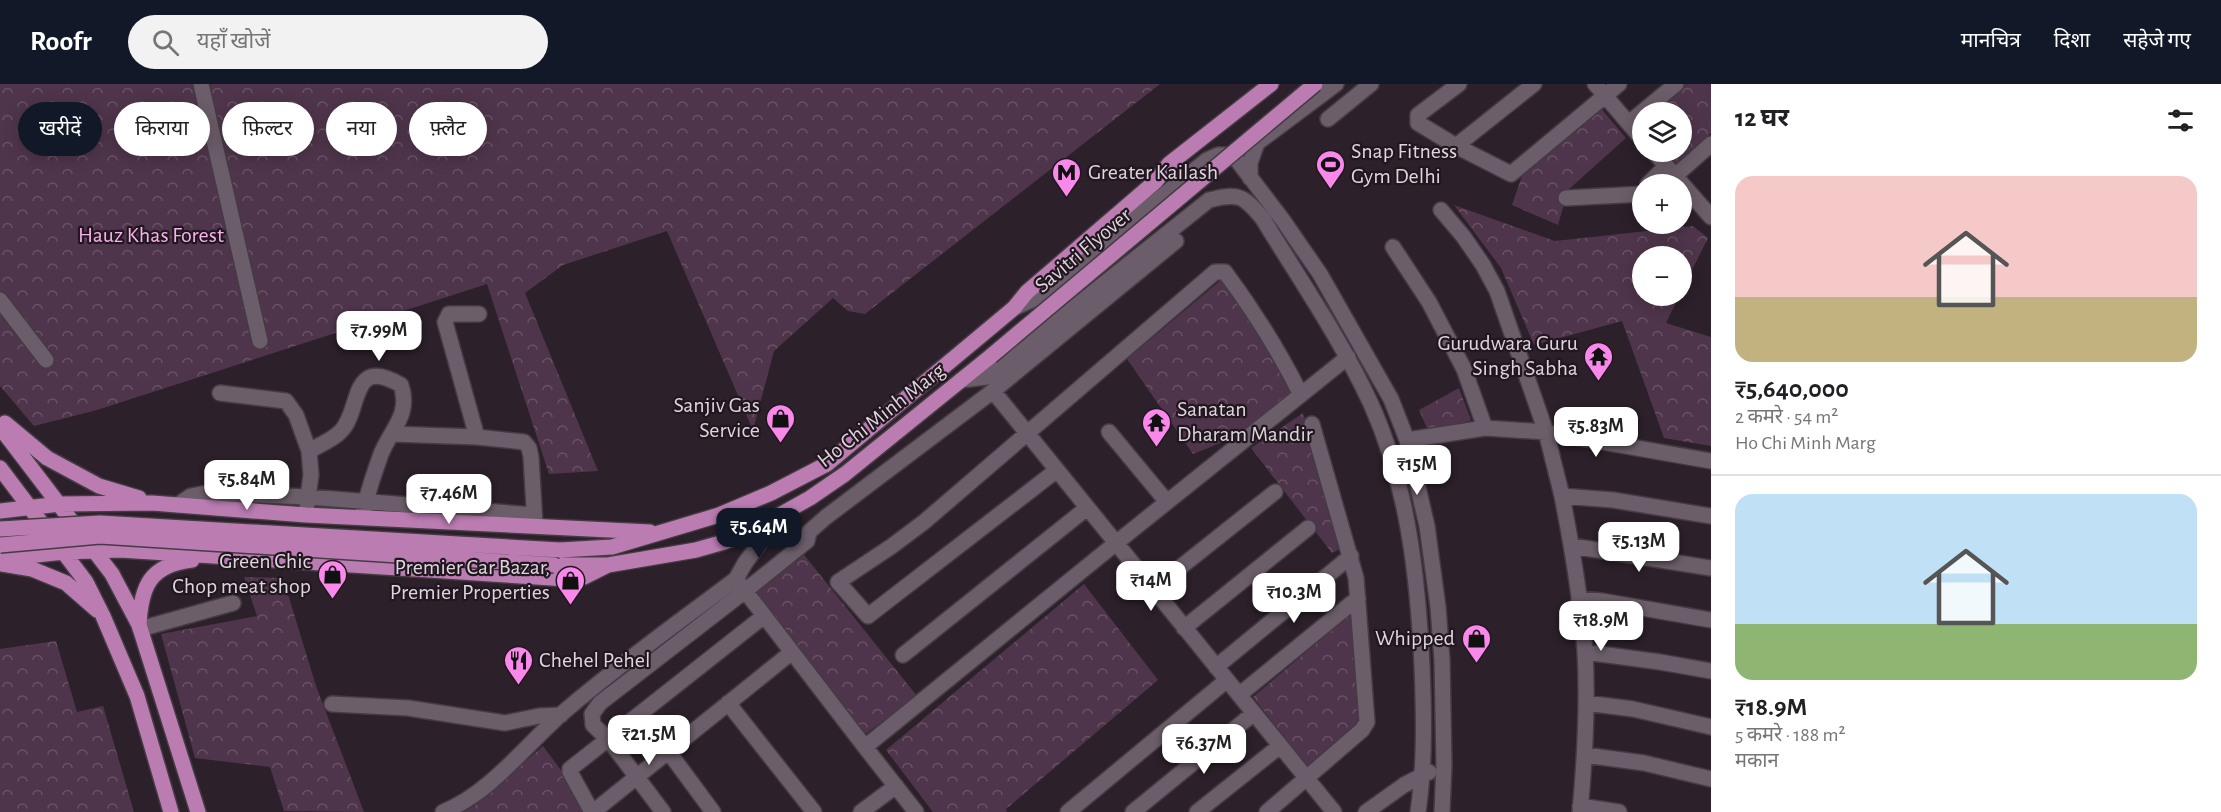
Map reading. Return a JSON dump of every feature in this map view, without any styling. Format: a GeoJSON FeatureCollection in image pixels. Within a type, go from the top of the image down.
{"type":"FeatureCollection","features":[{"type":"Feature","properties":{"kind":"main road","name":"Ho Chi Minh Marg"},"geometry":{"type":"LineString","coordinates":[[0,529],[99,523],[560,550],[612,547],[719,515],[771,493],[827,464],[1014,308],[1027,292],[1156,181],[1169,164],[1271,84]]}},
{"type":"Feature","properties":{"kind":"main road","name":"Savitri Flyover"},"geometry":{"type":"LineString","coordinates":[[961,380],[1327,85]]}},
{"type":"Feature","properties":{"kind":"main road","name":"Ho Chi Minh Marg"},"geometry":{"type":"LineString","coordinates":[[608,565],[696,550],[724,542],[780,516],[845,474],[961,380]]}},
{"type":"Feature","properties":{"kind":"main road"},"geometry":{"type":"LineString","coordinates":[[0,419],[47,458],[99,486],[152,502]]}},
{"type":"Feature","properties":{"kind":"main road"},"geometry":{"type":"LineString","coordinates":[[0,427],[112,574],[139,627],[198,812]]}},
{"type":"Feature","properties":{"kind":"main road"},"geometry":{"type":"LineString","coordinates":[[0,468],[86,582],[104,616],[137,696],[171,812]]}},
{"type":"Feature","properties":{"kind":"main road"},"geometry":{"type":"LineString","coordinates":[[0,511],[60,504],[152,502],[361,518],[534,520],[662,533]]}},
{"type":"Feature","properties":{"kind":"main road"},"geometry":{"type":"LineString","coordinates":[[299,561],[282,551],[278,535],[285,521],[294,516],[305,515]]}},
{"type":"Feature","properties":{"kind":"main road"},"geometry":{"type":"LineString","coordinates":[[0,545],[100,536],[554,565],[608,565]]}},
{"type":"Feature","properties":{"kind":"main road"},"geometry":{"type":"LineString","coordinates":[[0,559],[64,552],[120,550],[567,579],[584,577],[608,565]]}},
{"type":"Feature","properties":{"kind":"main road"},"geometry":{"type":"LineString","coordinates":[[139,627],[142,595],[148,582],[159,571],[176,562],[222,556]]}},
{"type":"Feature","properties":{"kind":"main road"},"geometry":{"type":"LineString","coordinates":[[0,564],[32,569],[66,583],[104,616]]}},
{"type":"Feature","properties":{"kind":"street"},"geometry":{"type":"LineString","coordinates":[[201,84],[260,341]]}},
{"type":"Feature","properties":{"kind":"street"},"geometry":{"type":"LineString","coordinates":[[1309,84],[1321,90],[1327,85]]}},
{"type":"Feature","properties":{"kind":"street"},"geometry":{"type":"LineString","coordinates":[[1328,119],[1371,84]]}},
{"type":"Feature","properties":{"kind":"street"},"geometry":{"type":"LineString","coordinates":[[1459,84],[1418,115],[1416,120],[1420,125],[1456,146],[1511,174],[1600,90],[1619,84]]}},
{"type":"Feature","properties":{"kind":"street"},"geometry":{"type":"LineString","coordinates":[[1456,146],[1534,84]]}},
{"type":"Feature","properties":{"kind":"street"},"geometry":{"type":"LineString","coordinates":[[1629,123],[1676,84]]}},
{"type":"Feature","properties":{"kind":"street"},"geometry":{"type":"LineString","coordinates":[[1327,85],[1257,143],[1250,163],[1250,178],[1320,274],[1392,399],[1407,440],[1427,526],[1438,606],[1442,660],[1444,765],[1442,812]]}},
{"type":"Feature","properties":{"kind":"street"},"geometry":{"type":"LineString","coordinates":[[1600,90],[1632,127]]}},
{"type":"Feature","properties":{"kind":"street"},"geometry":{"type":"LineString","coordinates":[[1683,174],[1711,144]]}},
{"type":"Feature","properties":{"kind":"street","name":"Ho Chi Minh Marg"},"geometry":{"type":"LineString","coordinates":[[1014,308],[1034,299],[1207,160],[1218,155],[1232,156],[1238,160],[1250,178]]}},
{"type":"Feature","properties":{"kind":"street"},"geometry":{"type":"LineString","coordinates":[[1662,162],[1672,174]]}},
{"type":"Feature","properties":{"kind":"street"},"geometry":{"type":"LineString","coordinates":[[1566,198],[1632,192]]}},
{"type":"Feature","properties":{"kind":"street","name":"Ho Chi Minh Marg"},"geometry":{"type":"LineString","coordinates":[[961,380],[987,377],[1209,200],[1230,194],[1248,201],[1263,219],[1348,357]]}},
{"type":"Feature","properties":{"kind":"street"},"geometry":{"type":"LineString","coordinates":[[1692,196],[1711,217]]}},
{"type":"Feature","properties":{"kind":"street"},"geometry":{"type":"LineString","coordinates":[[1442,210],[1483,265],[1497,291],[1546,432],[1572,546],[1585,652],[1585,755],[1580,809],[1618,812]]}},
{"type":"Feature","properties":{"kind":"street"},"geometry":{"type":"LineString","coordinates":[[1136,216],[1143,213],[1156,218],[1161,231],[1155,243]]}},
{"type":"Feature","properties":{"kind":"street"},"geometry":{"type":"LineString","coordinates":[[443,812],[491,782],[561,715],[741,585],[807,541],[809,532],[826,517],[993,391],[1176,241]]}},
{"type":"Feature","properties":{"kind":"street"},"geometry":{"type":"LineString","coordinates":[[1393,247],[1429,302],[1464,369],[1485,428]]}},
{"type":"Feature","properties":{"kind":"street"},"geometry":{"type":"LineString","coordinates":[[1057,470],[868,616],[838,582],[924,522],[1220,270],[1225,272],[1264,327],[1301,395]]}},
{"type":"Feature","properties":{"kind":"street"},"geometry":{"type":"LineString","coordinates":[[0,300],[46,360]]}},
{"type":"Feature","properties":{"kind":"street"},"geometry":{"type":"LineString","coordinates":[[477,437],[445,322],[449,314],[479,314]]}},
{"type":"Feature","properties":{"kind":"street"},"geometry":{"type":"LineString","coordinates":[[865,747],[1348,357],[1372,407],[1390,455],[1414,555],[1421,646],[1423,774],[1418,812]]}},
{"type":"Feature","properties":{"kind":"street"},"geometry":{"type":"LineString","coordinates":[[309,451],[341,431],[349,419],[357,390],[363,382],[373,378],[391,379],[401,385],[405,397],[403,411],[377,463],[361,518]]}},
{"type":"Feature","properties":{"kind":"street"},"geometry":{"type":"LineString","coordinates":[[993,391],[1334,812]]}},
{"type":"Feature","properties":{"kind":"street"},"geometry":{"type":"LineString","coordinates":[[220,393],[286,401],[296,415],[309,451],[311,465],[309,497],[305,515]]}},
{"type":"Feature","properties":{"kind":"street"},"geometry":{"type":"LineString","coordinates":[[1267,812],[1362,730],[1367,722],[1358,598],[1351,556],[1312,424]]}},
{"type":"Feature","properties":{"kind":"street"},"geometry":{"type":"LineString","coordinates":[[1407,440],[1485,428],[1546,432],[1711,461]]}},
{"type":"Feature","properties":{"kind":"street"},"geometry":{"type":"LineString","coordinates":[[1109,432],[1167,502]]}},
{"type":"Feature","properties":{"kind":"street"},"geometry":{"type":"LineString","coordinates":[[178,505],[191,496],[206,493],[309,497],[534,520],[529,448],[524,442],[477,437],[392,435]]}},
{"type":"Feature","properties":{"kind":"street"},"geometry":{"type":"LineString","coordinates":[[1154,589],[1275,492]]}},
{"type":"Feature","properties":{"kind":"street"},"geometry":{"type":"LineString","coordinates":[[1562,496],[1613,500],[1711,516]]}},
{"type":"Feature","properties":{"kind":"street"},"geometry":{"type":"LineString","coordinates":[[903,655],[1088,508]]}},
{"type":"Feature","properties":{"kind":"street"},"geometry":{"type":"LineString","coordinates":[[663,812],[609,740],[593,725],[592,714],[600,703],[741,585],[745,563],[780,516]]}},
{"type":"Feature","properties":{"kind":"street"},"geometry":{"type":"LineString","coordinates":[[1184,628],[1308,528]]}},
{"type":"Feature","properties":{"kind":"street"},"geometry":{"type":"LineString","coordinates":[[1572,546],[1711,568]]}},
{"type":"Feature","properties":{"kind":"street"},"geometry":{"type":"LineString","coordinates":[[1216,667],[1351,556]]}},
{"type":"Feature","properties":{"kind":"street"},"geometry":{"type":"LineString","coordinates":[[741,585],[916,812]]}},
{"type":"Feature","properties":{"kind":"street"},"geometry":{"type":"LineString","coordinates":[[1239,695],[1358,598]]}},
{"type":"Feature","properties":{"kind":"street"},"geometry":{"type":"LineString","coordinates":[[1579,599],[1711,620]]}},
{"type":"Feature","properties":{"kind":"street"},"geometry":{"type":"LineString","coordinates":[[139,627],[233,603]]}},
{"type":"Feature","properties":{"kind":"street"},"geometry":{"type":"LineString","coordinates":[[764,616],[570,771],[592,812],[792,652]]}},
{"type":"Feature","properties":{"kind":"street"},"geometry":{"type":"LineString","coordinates":[[1585,652],[1711,671]]}},
{"type":"Feature","properties":{"kind":"street"},"geometry":{"type":"LineString","coordinates":[[1068,812],[1227,680]]}},
{"type":"Feature","properties":{"kind":"street"},"geometry":{"type":"LineString","coordinates":[[728,703],[814,812]]}},
{"type":"Feature","properties":{"kind":"street"},"geometry":{"type":"LineString","coordinates":[[1586,703],[1633,709],[1711,727]]}},
{"type":"Feature","properties":{"kind":"street"},"geometry":{"type":"LineString","coordinates":[[332,704],[408,708],[505,723],[539,716],[561,715]]}},
{"type":"Feature","properties":{"kind":"street"},"geometry":{"type":"LineString","coordinates":[[1133,812],[1254,713]]}},
{"type":"Feature","properties":{"kind":"street"},"geometry":{"type":"LineString","coordinates":[[1197,812],[1280,746]]}},
{"type":"Feature","properties":{"kind":"street"},"geometry":{"type":"LineString","coordinates":[[668,751],[713,812]]}},
{"type":"Feature","properties":{"kind":"street"},"geometry":{"type":"LineString","coordinates":[[1585,755],[1644,763],[1711,778]]}},
{"type":"Feature","properties":{"kind":"street"},"geometry":{"type":"LineString","coordinates":[[1366,812],[1404,785],[1444,765]]}},
{"type":"Feature","properties":{"kind":"street"},"geometry":{"type":"LineString","coordinates":[[861,812],[896,786]]}},
{"type":"Feature","properties":{"kind":"green space","name":"Hauz Khas Forest"},"geometry":{"type":"Polygon","coordinates":[[[0,84],[1160,84],[865,314],[848,311],[833,298],[774,351],[753,430],[667,231],[563,265],[525,293],[598,471],[549,474],[487,284],[97,410],[34,426],[0,386],[0,84]]]}},
{"type":"Feature","properties":{"kind":"green space"},"geometry":{"type":"Polygon","coordinates":[[[1685,84],[1711,84],[1711,133],[1692,150],[1692,102],[1662,102],[1685,84]]]}},
{"type":"Feature","properties":{"kind":"green space"},"geometry":{"type":"Polygon","coordinates":[[[1599,106],[1626,138],[1568,190],[1558,225],[1512,205],[1526,164],[1599,106]]]}},
{"type":"Feature","properties":{"kind":"green space"},"geometry":{"type":"Polygon","coordinates":[[[1454,205],[1555,241],[1632,233],[1692,234],[1693,226],[1708,238],[1692,270],[1692,246],[1632,246],[1632,306],[1674,306],[1666,323],[1711,337],[1711,446],[1664,438],[1622,321],[1534,345],[1501,268],[1454,205]]]}},
{"type":"Feature","properties":{"kind":"green space"},"geometry":{"type":"Polygon","coordinates":[[[1221,280],[1268,344],[1292,392],[1238,436],[1193,454],[1127,359],[1221,280]]]}},
{"type":"Feature","properties":{"kind":"green space"},"geometry":{"type":"Polygon","coordinates":[[[1459,388],[1471,420],[1429,433],[1419,410],[1459,388]]]}},
{"type":"Feature","properties":{"kind":"green space"},"geometry":{"type":"Polygon","coordinates":[[[1303,413],[1326,483],[1342,548],[1332,553],[1251,448],[1303,413]]]}},
{"type":"Feature","properties":{"kind":"green space"},"geometry":{"type":"Polygon","coordinates":[[[801,551],[917,696],[864,735],[752,588],[801,551]]]}},
{"type":"Feature","properties":{"kind":"green space"},"geometry":{"type":"Polygon","coordinates":[[[244,577],[283,578],[316,686],[364,812],[284,811],[270,767],[195,758],[161,634],[257,616],[244,577]]]}},
{"type":"Feature","properties":{"kind":"green space"},"geometry":{"type":"Polygon","coordinates":[[[1084,584],[1158,680],[1006,809],[1007,812],[933,812],[886,750],[1084,584]]]}},
{"type":"Feature","properties":{"kind":"green space"},"geometry":{"type":"Polygon","coordinates":[[[1351,614],[1359,722],[1307,766],[1253,697],[1351,614]]]}},
{"type":"Feature","properties":{"kind":"green space"},"geometry":{"type":"Polygon","coordinates":[[[56,641],[77,712],[103,706],[134,812],[0,812],[0,649],[56,641]]]}},
{"type":"Feature","properties":{"kind":"green space"},"geometry":{"type":"Polygon","coordinates":[[[543,746],[592,812],[462,812],[474,806],[543,746]]]}},
{"type":"Feature","properties":{"kind":"place","name":"Snap Fitness Gym Delhi"},"geometry":{"type":"Point","coordinates":[1330,190]}},
{"type":"Feature","properties":{"kind":"place","name":"Greater Kailash"},"geometry":{"type":"Point","coordinates":[1067,198]}},
{"type":"Feature","properties":{"kind":"place","name":"Gurudwara Guru Singh Sabha"},"geometry":{"type":"Point","coordinates":[1599,382]}},
{"type":"Feature","properties":{"kind":"place","name":"Sanjiv Gas Service"},"geometry":{"type":"Point","coordinates":[781,444]}},
{"type":"Feature","properties":{"kind":"place","name":"Sanatan Dharam Mandir"},"geometry":{"type":"Point","coordinates":[1156,448]}},
{"type":"Feature","properties":{"kind":"place","name":"Green Chic Chop meat shop"},"geometry":{"type":"Point","coordinates":[332,600]}},
{"type":"Feature","properties":{"kind":"place","name":"Premier Car Bazar, Premier Properties"},"geometry":{"type":"Point","coordinates":[571,606]}},
{"type":"Feature","properties":{"kind":"place","name":"Whipped"},"geometry":{"type":"Point","coordinates":[1476,664]}},
{"type":"Feature","properties":{"kind":"place","name":"Chehel Pehel"},"geometry":{"type":"Point","coordinates":[518,686]}}]}
